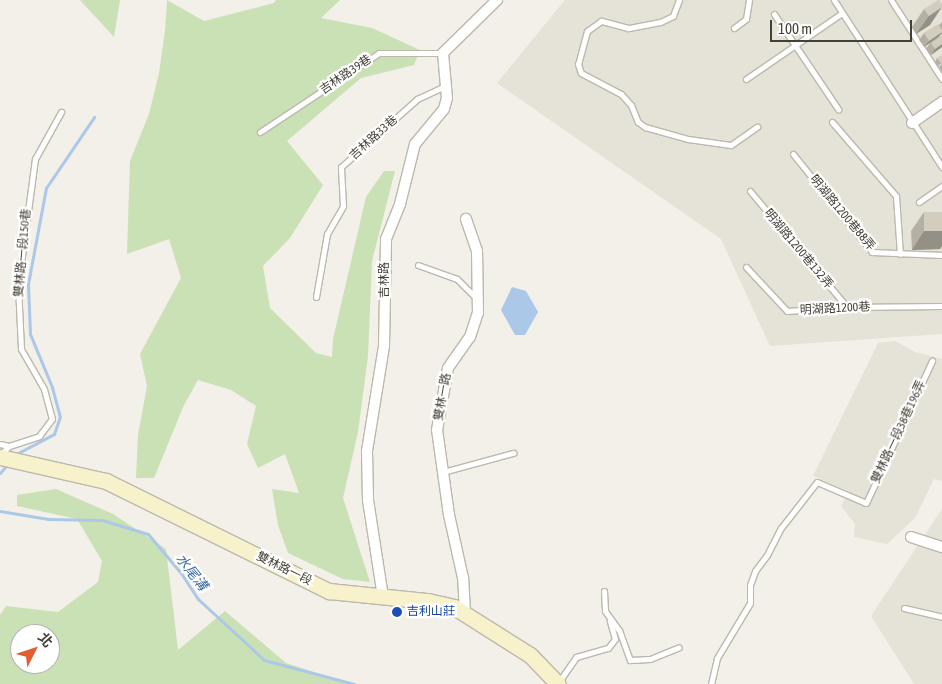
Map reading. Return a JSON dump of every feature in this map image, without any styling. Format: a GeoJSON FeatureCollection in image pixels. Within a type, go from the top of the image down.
{"type":"FeatureCollection","features":[{"type":"Feature","properties":{"kind":"street"},"geometry":{"type":"LineString","coordinates":[[443,53],[497,0]]}},
{"type":"Feature","properties":{"kind":"street","name":"吉林路"},"geometry":{"type":"LineString","coordinates":[[383,597],[368,500],[367,451],[384,346],[386,239],[400,204],[415,144],[444,109],[447,98],[443,53]]}},
{"type":"Feature","properties":{"kind":"street"},"geometry":{"type":"LineString","coordinates":[[912,123],[942,102]]}},
{"type":"Feature","properties":{"kind":"street","name":"雙林一路"},"geometry":{"type":"LineString","coordinates":[[464,613],[463,578],[449,516],[438,430],[448,368],[470,337],[478,313],[477,252],[466,219]]}},
{"type":"Feature","properties":{"kind":"street","name":"雙林路一段"},"geometry":{"type":"LineString","coordinates":[[3,453],[106,481],[329,592],[428,601],[454,607],[530,655],[558,684]]}},
{"type":"Feature","properties":{"kind":"street"},"geometry":{"type":"LineString","coordinates":[[911,537],[942,546]]}},
{"type":"Feature","properties":{"kind":"lane"},"geometry":{"type":"LineString","coordinates":[[679,0],[673,16],[660,22],[628,28],[601,21],[587,31],[578,64],[581,73],[621,94],[631,105],[638,122],[645,127],[688,140],[731,145],[757,128]]}},
{"type":"Feature","properties":{"kind":"lane"},"geometry":{"type":"LineString","coordinates":[[734,28],[746,19],[749,0]]}},
{"type":"Feature","properties":{"kind":"lane"},"geometry":{"type":"LineString","coordinates":[[834,0],[942,167]]}},
{"type":"Feature","properties":{"kind":"lane"},"geometry":{"type":"LineString","coordinates":[[891,0],[942,79]]}},
{"type":"Feature","properties":{"kind":"lane"},"geometry":{"type":"LineString","coordinates":[[746,79],[794,44],[842,13]]}},
{"type":"Feature","properties":{"kind":"lane"},"geometry":{"type":"LineString","coordinates":[[774,14],[838,109]]}},
{"type":"Feature","properties":{"kind":"lane","name":"吉林路39巷"},"geometry":{"type":"LineString","coordinates":[[260,132],[379,53],[443,53]]}},
{"type":"Feature","properties":{"kind":"lane","name":"吉林路33巷"},"geometry":{"type":"LineString","coordinates":[[316,296],[328,234],[343,206],[341,167],[418,99],[445,86]]}},
{"type":"Feature","properties":{"kind":"lane","name":"雙林路一段150巷"},"geometry":{"type":"LineString","coordinates":[[3,453],[39,436],[52,419],[44,389],[21,349],[18,286],[35,159],[61,112]]}},
{"type":"Feature","properties":{"kind":"lane"},"geometry":{"type":"LineString","coordinates":[[832,122],[896,196],[900,254],[942,255]]}},
{"type":"Feature","properties":{"kind":"lane","name":"明湖路1200巷88弄"},"geometry":{"type":"LineString","coordinates":[[793,154],[872,252],[900,254]]}},
{"type":"Feature","properties":{"kind":"lane"},"geometry":{"type":"LineString","coordinates":[[920,202],[942,186]]}},
{"type":"Feature","properties":{"kind":"lane","name":"明湖路1200巷132弄"},"geometry":{"type":"LineString","coordinates":[[750,191],[847,307]]}},
{"type":"Feature","properties":{"kind":"lane"},"geometry":{"type":"LineString","coordinates":[[418,265],[456,279],[478,300]]}},
{"type":"Feature","properties":{"kind":"lane","name":"明湖路1200巷"},"geometry":{"type":"LineString","coordinates":[[746,268],[787,311],[847,307],[942,306]]}},
{"type":"Feature","properties":{"kind":"lane","name":"雙林路一段38巷196弄"},"geometry":{"type":"LineString","coordinates":[[711,684],[717,658],[750,603],[750,585],[755,572],[768,555],[780,528],[817,482],[866,503],[932,361]]}},
{"type":"Feature","properties":{"kind":"lane"},"geometry":{"type":"LineString","coordinates":[[0,444],[3,453]]}},
{"type":"Feature","properties":{"kind":"lane"},"geometry":{"type":"LineString","coordinates":[[443,472],[513,453]]}},
{"type":"Feature","properties":{"kind":"lane"},"geometry":{"type":"LineString","coordinates":[[604,592],[605,610],[619,630],[630,660],[650,659],[679,647]]}},
{"type":"Feature","properties":{"kind":"lane"},"geometry":{"type":"LineString","coordinates":[[904,608],[942,617]]}},
{"type":"Feature","properties":{"kind":"lane"},"geometry":{"type":"LineString","coordinates":[[558,684],[576,657],[608,648],[615,640],[610,619]]}},
{"type":"Feature","properties":{"kind":"shaded area"},"geometry":{"type":"Polygon","coordinates":[[[565,0],[942,0],[942,334],[770,346],[721,239],[497,83],[565,0]]]}},
{"type":"Feature","properties":{"kind":"shaded area"},"geometry":{"type":"Polygon","coordinates":[[[895,341],[915,352],[942,359],[942,481],[934,479],[915,518],[887,544],[854,537],[855,524],[841,506],[849,491],[813,476],[878,343],[895,341]]]}},
{"type":"Feature","properties":{"kind":"shaded area"},"geometry":{"type":"Polygon","coordinates":[[[942,509],[942,684],[914,684],[871,616],[942,509]]]}},
{"type":"Feature","properties":{"kind":"green space"},"geometry":{"type":"Polygon","coordinates":[[[80,0],[120,0],[114,37],[80,0]]]}},
{"type":"Feature","properties":{"kind":"green space"},"geometry":{"type":"Polygon","coordinates":[[[167,0],[204,21],[274,3],[276,0],[340,0],[321,18],[372,28],[420,50],[414,65],[361,78],[287,141],[323,185],[290,238],[263,266],[270,308],[316,353],[332,357],[333,339],[366,197],[384,171],[395,171],[372,261],[368,356],[358,432],[343,498],[370,582],[343,579],[288,553],[278,525],[272,489],[299,493],[285,454],[258,468],[247,444],[256,406],[231,390],[198,380],[184,405],[154,478],[136,478],[138,435],[147,386],[140,354],[181,278],[169,239],[127,254],[130,161],[149,114],[159,73],[167,0]]]}},
{"type":"Feature","properties":{"kind":"green space"},"geometry":{"type":"Polygon","coordinates":[[[56,489],[113,514],[166,549],[178,650],[225,611],[286,663],[350,684],[0,684],[0,615],[6,606],[58,612],[98,582],[102,561],[77,519],[17,506],[17,495],[56,489]]]}},
{"type":"Feature","properties":{"kind":"water"},"geometry":{"type":"Polygon","coordinates":[[[512,287],[526,291],[538,312],[525,335],[515,335],[501,310],[512,287]]]}},
{"type":"Feature","properties":{"kind":"building"},"geometry":{"type":"Polygon","coordinates":[[[938,0],[942,7],[929,16],[924,9],[938,0]]]}},
{"type":"Feature","properties":{"kind":"building"},"geometry":{"type":"Polygon","coordinates":[[[938,24],[942,32],[929,41],[924,33],[938,24]]]}},
{"type":"Feature","properties":{"kind":"building"},"geometry":{"type":"Polygon","coordinates":[[[942,35],[942,44],[935,49],[931,43],[942,35]]]}},
{"type":"Feature","properties":{"kind":"building"},"geometry":{"type":"Polygon","coordinates":[[[942,55],[942,62],[941,63],[937,58],[942,55]]]}},
{"type":"Feature","properties":{"kind":"building"},"geometry":{"type":"Polygon","coordinates":[[[924,212],[942,212],[942,231],[924,231],[924,212]]]}},
{"type":"Feature","properties":{"kind":"waterway"},"geometry":{"type":"LineString","coordinates":[[18,453],[54,434],[60,417],[52,387],[30,334],[28,284],[46,188],[94,117]]}},
{"type":"Feature","properties":{"kind":"waterway"},"geometry":{"type":"LineString","coordinates":[[0,473],[5,467]]}},
{"type":"Feature","properties":{"kind":"waterway","name":"水尾溝"},"geometry":{"type":"LineString","coordinates":[[0,511],[48,519],[102,520],[148,534],[181,573],[198,599],[264,660],[354,684]]}},
{"type":"Feature","properties":{"kind":"place","name":"吉利山莊"},"geometry":{"type":"Point","coordinates":[397,612]}}]}
